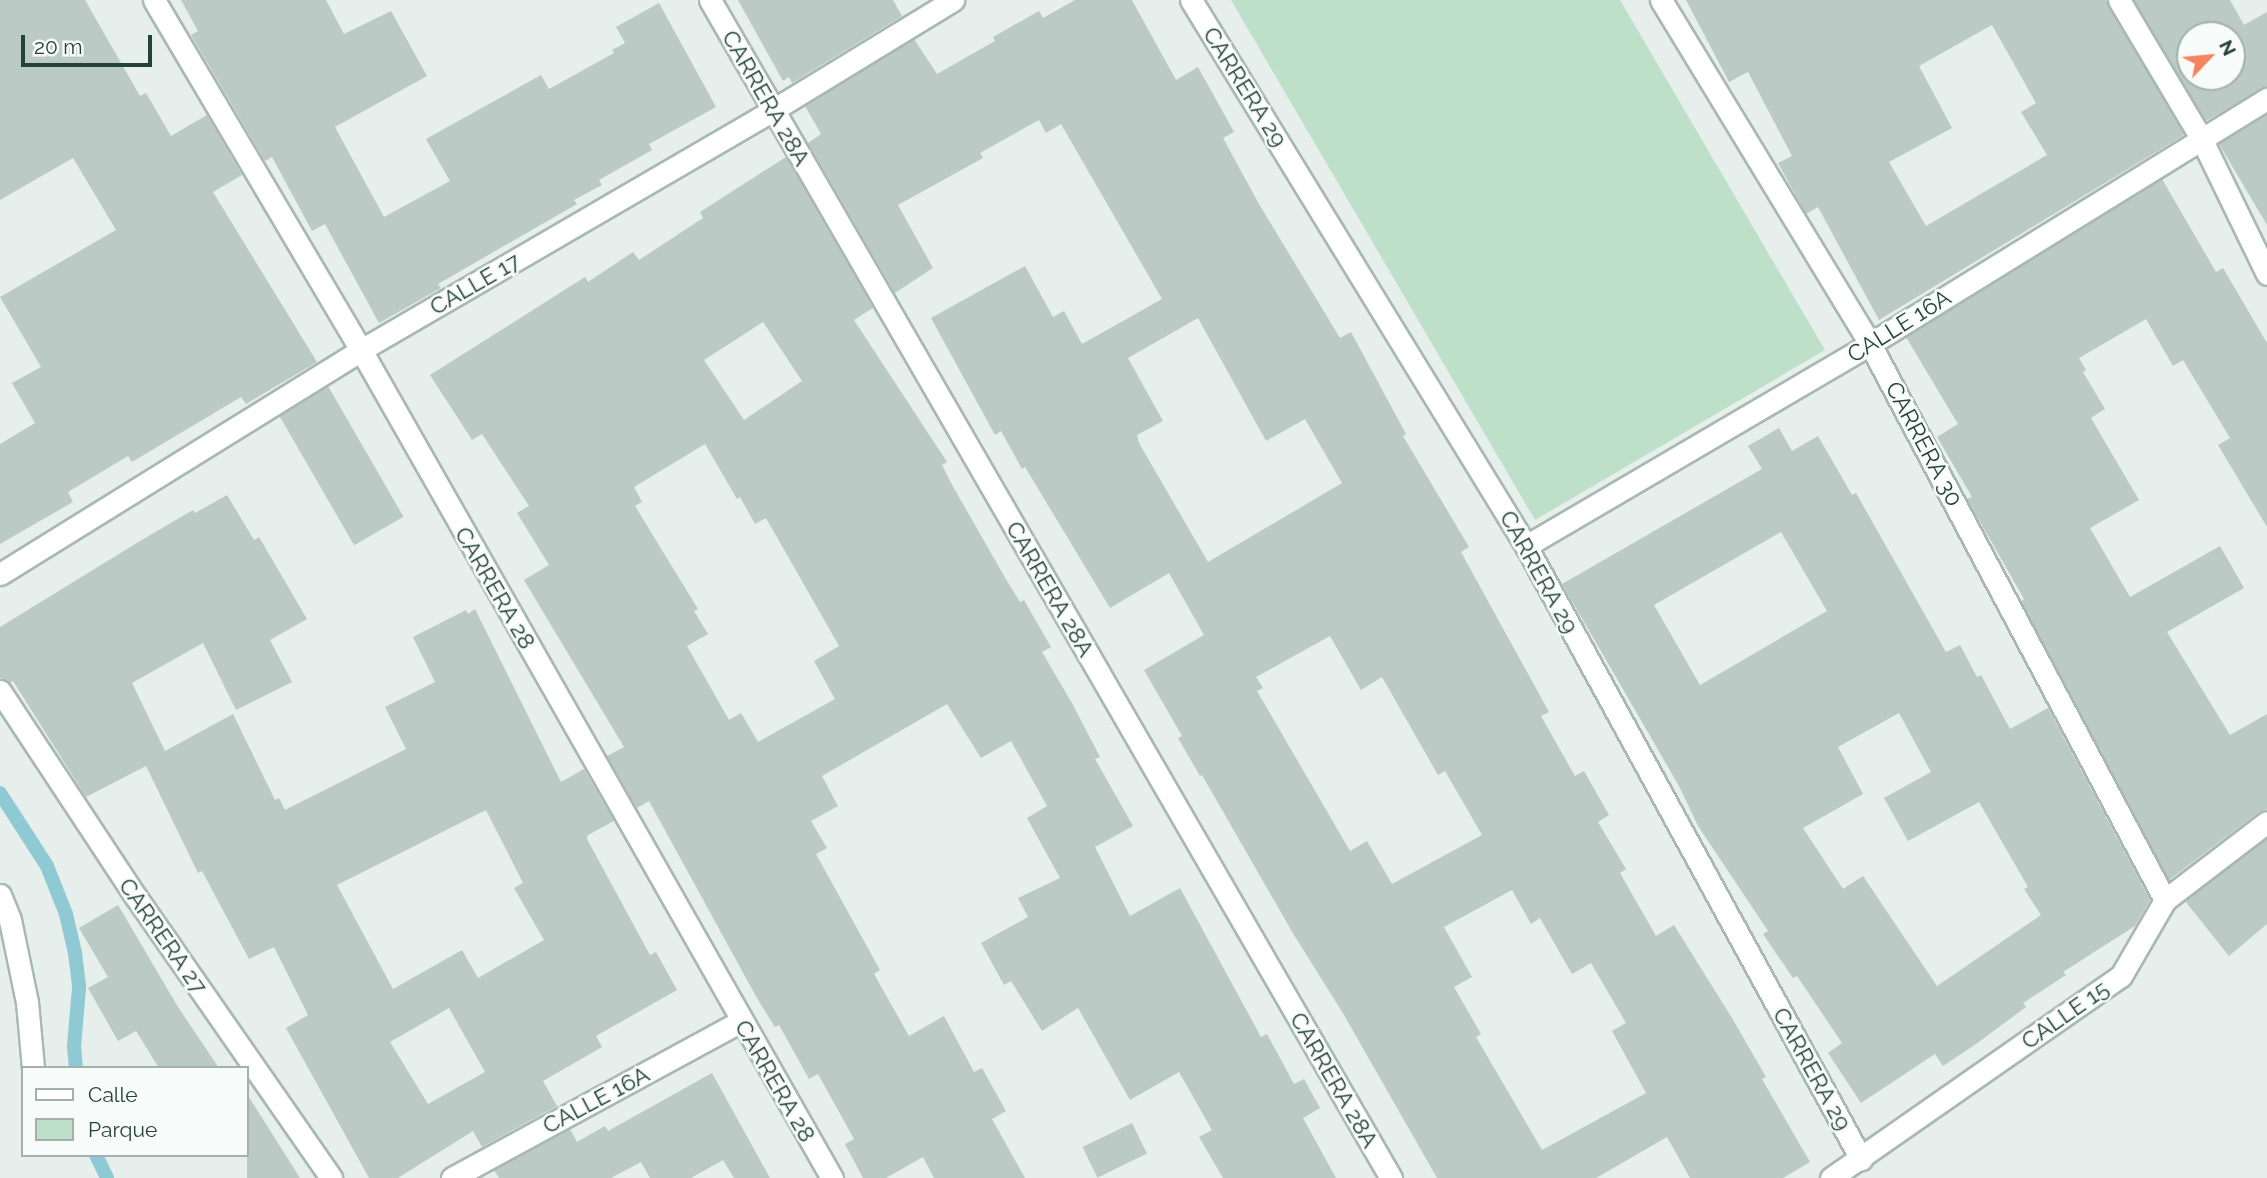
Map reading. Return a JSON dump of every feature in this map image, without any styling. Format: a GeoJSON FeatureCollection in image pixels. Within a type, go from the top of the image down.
{"type":"FeatureCollection","features":[{"type":"Feature","properties":{"kind":"street","name":"CARRERA 28"},"geometry":{"type":"LineString","coordinates":[[154,0],[361,350],[832,1178]]}},
{"type":"Feature","properties":{"kind":"street","name":"CARRERA 28A"},"geometry":{"type":"LineString","coordinates":[[710,0],[1391,1178]]}},
{"type":"Feature","properties":{"kind":"street","name":"CALLE 17"},"geometry":{"type":"LineString","coordinates":[[0,574],[361,350],[773,110],[953,0]]}},
{"type":"Feature","properties":{"kind":"street","name":"CARRERA 29"},"geometry":{"type":"LineString","coordinates":[[1191,0],[1526,545],[1861,1158]]}},
{"type":"Feature","properties":{"kind":"street","name":"CARRERA 30"},"geometry":{"type":"LineString","coordinates":[[1661,0],[1871,344],[2165,900]]}},
{"type":"Feature","properties":{"kind":"street"},"geometry":{"type":"LineString","coordinates":[[2119,0],[2200,138],[2267,274]]}},
{"type":"Feature","properties":{"kind":"street","name":"CALLE 16A"},"geometry":{"type":"LineString","coordinates":[[1526,545],[1871,344],[2267,99]]}},
{"type":"Feature","properties":{"kind":"street","name":"CARRERA 27"},"geometry":{"type":"LineString","coordinates":[[0,691],[136,897],[331,1178]]}},
{"type":"Feature","properties":{"kind":"street","name":"CALLE 15"},"geometry":{"type":"LineString","coordinates":[[1831,1178],[2121,976],[2165,900],[2267,822]]}},
{"type":"Feature","properties":{"kind":"street"},"geometry":{"type":"LineString","coordinates":[[0,895],[10,920],[27,1002],[33,1066]]}},
{"type":"Feature","properties":{"kind":"street","name":"CALLE 16A"},"geometry":{"type":"LineString","coordinates":[[452,1178],[741,1021]]}},
{"type":"Feature","properties":{"kind":"green space"},"geometry":{"type":"Polygon","coordinates":[[[1231,0],[1620,0],[1825,350],[1535,520],[1231,0]]]}},
{"type":"Feature","properties":{"kind":"building"},"geometry":{"type":"Polygon","coordinates":[[[0,0],[85,0],[140,96],[146,93],[171,136],[207,115],[242,175],[213,192],[317,362],[246,404],[241,397],[132,462],[128,456],[68,492],[73,502],[0,544],[0,444],[35,423],[12,383],[41,367],[0,297],[116,230],[73,158],[0,200],[0,0]]]}},
{"type":"Feature","properties":{"kind":"building"},"geometry":{"type":"Polygon","coordinates":[[[181,0],[326,0],[344,34],[391,11],[427,76],[335,127],[384,217],[450,181],[426,139],[541,75],[549,89],[614,53],[612,50],[625,43],[616,27],[659,3],[716,107],[649,144],[652,150],[599,180],[602,185],[574,200],[577,204],[438,284],[441,288],[379,323],[325,224],[312,231],[272,157],[265,161],[191,35],[198,31],[181,0]]]}},
{"type":"Feature","properties":{"kind":"building"},"geometry":{"type":"Polygon","coordinates":[[[738,0],[893,0],[902,16],[792,83],[789,77],[783,81],[738,0]]]}},
{"type":"Feature","properties":{"kind":"building"},"geometry":{"type":"Polygon","coordinates":[[[1075,0],[1132,0],[1176,80],[1198,67],[1234,132],[1223,138],[1259,204],[1340,338],[1351,332],[1406,434],[1403,436],[1469,547],[1461,552],[1549,712],[1541,716],[1575,776],[1584,771],[1609,815],[1598,822],[1626,869],[1620,873],[1656,936],[1674,925],[1766,1077],[1762,1079],[1810,1162],[1783,1178],[1690,1178],[1667,1137],[1596,1178],[1437,1178],[1344,1015],[1178,738],[1182,736],[1144,670],[1204,635],[1169,573],[1110,608],[1025,467],[1022,469],[1001,431],[995,435],[931,318],[1025,266],[1053,317],[1064,311],[1082,344],[1162,299],[1061,124],[1046,133],[1039,120],[980,153],[983,158],[898,205],[933,268],[895,293],[808,143],[821,134],[805,106],[914,39],[937,74],[995,41],[993,37],[1039,11],[1043,18],[1075,0]],[[1198,318],[1128,358],[1163,421],[1137,435],[1139,443],[1208,562],[1342,483],[1305,419],[1266,441],[1198,318]],[[1330,636],[1256,677],[1263,688],[1257,691],[1350,851],[1367,841],[1392,884],[1482,835],[1445,771],[1438,775],[1382,677],[1361,690],[1330,636]],[[1512,890],[1444,927],[1472,977],[1454,987],[1481,1034],[1476,1037],[1542,1150],[1646,1093],[1612,1031],[1626,1023],[1591,963],[1572,974],[1540,918],[1531,924],[1512,890]]]}},
{"type":"Feature","properties":{"kind":"building"},"geometry":{"type":"Polygon","coordinates":[[[1686,0],[2106,0],[2184,135],[1879,320],[1818,207],[1806,214],[1778,163],[1792,156],[1748,72],[1729,82],[1686,0]],[[1992,25],[1919,66],[1952,128],[1889,162],[1926,226],[2047,155],[2021,112],[2036,103],[1992,25]]]}},
{"type":"Feature","properties":{"kind":"building"},"geometry":{"type":"Polygon","coordinates":[[[2134,0],[2230,0],[2242,21],[2176,21],[2176,71],[2134,0]]]}},
{"type":"Feature","properties":{"kind":"building"},"geometry":{"type":"Polygon","coordinates":[[[2267,12],[2267,86],[2206,121],[2188,91],[2246,91],[2246,24],[2267,12]]]}},
{"type":"Feature","properties":{"kind":"building"},"geometry":{"type":"Polygon","coordinates":[[[2267,114],[2267,225],[2219,144],[2267,114]]]}},
{"type":"Feature","properties":{"kind":"building"},"geometry":{"type":"Polygon","coordinates":[[[786,157],[873,308],[854,320],[947,462],[942,465],[951,483],[1007,581],[1020,602],[1024,600],[1051,647],[1042,652],[1073,705],[1100,757],[1095,759],[1133,826],[1095,847],[1130,916],[1180,888],[1261,1037],[1267,1034],[1294,1084],[1304,1079],[1320,1108],[1303,1118],[1336,1178],[1223,1178],[1199,1137],[1212,1130],[1179,1072],[1130,1100],[1078,1008],[1042,1031],[1011,981],[1004,985],[981,943],[1028,917],[1018,898],[1060,878],[1027,818],[1047,806],[1011,741],[981,758],[947,704],[822,776],[838,806],[811,821],[827,848],[816,854],[880,970],[874,974],[909,1036],[944,1016],[974,1072],[982,1068],[1006,1111],[992,1119],[1025,1178],[934,1178],[923,1157],[886,1178],[863,1178],[845,1144],[854,1139],[818,1074],[809,1079],[779,1025],[775,1027],[758,1000],[649,801],[637,808],[607,756],[624,747],[524,580],[549,565],[517,513],[529,506],[482,434],[472,440],[430,375],[585,277],[588,282],[633,252],[639,260],[703,218],[700,212],[786,157]],[[763,322],[704,360],[744,420],[802,381],[763,322]],[[705,444],[634,487],[642,502],[635,506],[698,609],[694,611],[708,634],[687,646],[729,720],[741,713],[758,742],[835,699],[814,661],[839,646],[766,518],[755,524],[705,444]]]}},
{"type":"Feature","properties":{"kind":"building"},"geometry":{"type":"Polygon","coordinates":[[[2162,179],[2216,272],[2223,268],[2267,343],[2267,527],[2218,445],[2230,438],[2183,360],[2173,366],[2146,319],[2079,358],[2086,370],[2083,372],[2105,409],[2091,418],[2139,500],[2090,528],[2130,597],[2220,546],[2244,588],[2167,632],[2230,735],[2267,714],[2267,809],[2259,812],[2169,880],[2021,601],[2024,599],[1967,499],[1972,497],[1937,437],[1958,424],[1906,337],[2162,179]]]}},
{"type":"Feature","properties":{"kind":"building"},"geometry":{"type":"Polygon","coordinates":[[[328,386],[404,517],[354,545],[279,414],[328,386]]]}},
{"type":"Feature","properties":{"kind":"building"},"geometry":{"type":"Polygon","coordinates":[[[1779,428],[1792,451],[1818,436],[1852,495],[1856,493],[1946,652],[1960,645],[1977,677],[1981,675],[2010,729],[2048,708],[2150,900],[2135,926],[2063,972],[2066,975],[2023,1003],[2026,1007],[1976,1044],[1943,1066],[1935,1054],[1861,1103],[1828,1053],[1842,1043],[1797,976],[1793,978],[1763,934],[1768,931],[1698,826],[1679,786],[1562,584],[1762,469],[1748,446],[1779,428]],[[1781,532],[1654,605],[1700,685],[1827,611],[1781,532]],[[1899,713],[1838,747],[1863,794],[1803,828],[1843,889],[1863,876],[1937,986],[2041,915],[2024,889],[2028,887],[1979,802],[1908,841],[1884,798],[1931,772],[1899,713]]]}},
{"type":"Feature","properties":{"kind":"building"},"geometry":{"type":"Polygon","coordinates":[[[227,495],[254,540],[259,537],[307,619],[270,640],[292,682],[236,710],[203,643],[132,683],[165,751],[233,714],[275,800],[279,798],[285,810],[406,749],[385,707],[435,682],[413,637],[466,610],[468,614],[475,609],[561,782],[584,769],[614,821],[588,835],[587,839],[650,955],[656,952],[677,990],[596,1036],[602,1047],[543,1081],[557,1106],[482,1147],[473,1131],[398,1178],[369,1178],[286,1028],[308,1015],[274,947],[249,959],[202,871],[198,873],[146,766],[86,797],[13,681],[10,683],[0,678],[0,627],[193,510],[195,513],[227,495]],[[486,810],[337,885],[393,989],[462,950],[478,978],[544,940],[514,888],[523,883],[486,810]],[[449,1008],[390,1042],[428,1104],[485,1072],[449,1008]]]}},
{"type":"Feature","properties":{"kind":"building"},"geometry":{"type":"Polygon","coordinates":[[[2267,839],[2267,924],[2229,956],[2185,901],[2267,839]]]}},
{"type":"Feature","properties":{"kind":"building"},"geometry":{"type":"Polygon","coordinates":[[[118,905],[178,1007],[218,1066],[158,1066],[136,1031],[118,1041],[88,988],[108,977],[79,928],[118,905]]]}},
{"type":"Feature","properties":{"kind":"building"},"geometry":{"type":"Polygon","coordinates":[[[712,1073],[770,1178],[734,1178],[723,1160],[691,1178],[650,1178],[641,1162],[611,1178],[499,1178],[494,1170],[570,1129],[577,1142],[605,1126],[608,1131],[712,1073]]]}},
{"type":"Feature","properties":{"kind":"building"},"geometry":{"type":"Polygon","coordinates":[[[248,1096],[300,1178],[247,1178],[248,1157],[248,1096]]]}},
{"type":"Feature","properties":{"kind":"building"},"geometry":{"type":"Polygon","coordinates":[[[1132,1123],[1147,1154],[1097,1178],[1083,1147],[1132,1123]]]}},
{"type":"Feature","properties":{"kind":"waterway"},"geometry":{"type":"LineString","coordinates":[[0,793],[47,866],[66,914],[75,953],[79,988],[74,1046],[76,1066]]}},
{"type":"Feature","properties":{"kind":"waterway"},"geometry":{"type":"LineString","coordinates":[[97,1157],[107,1178]]}}]}
